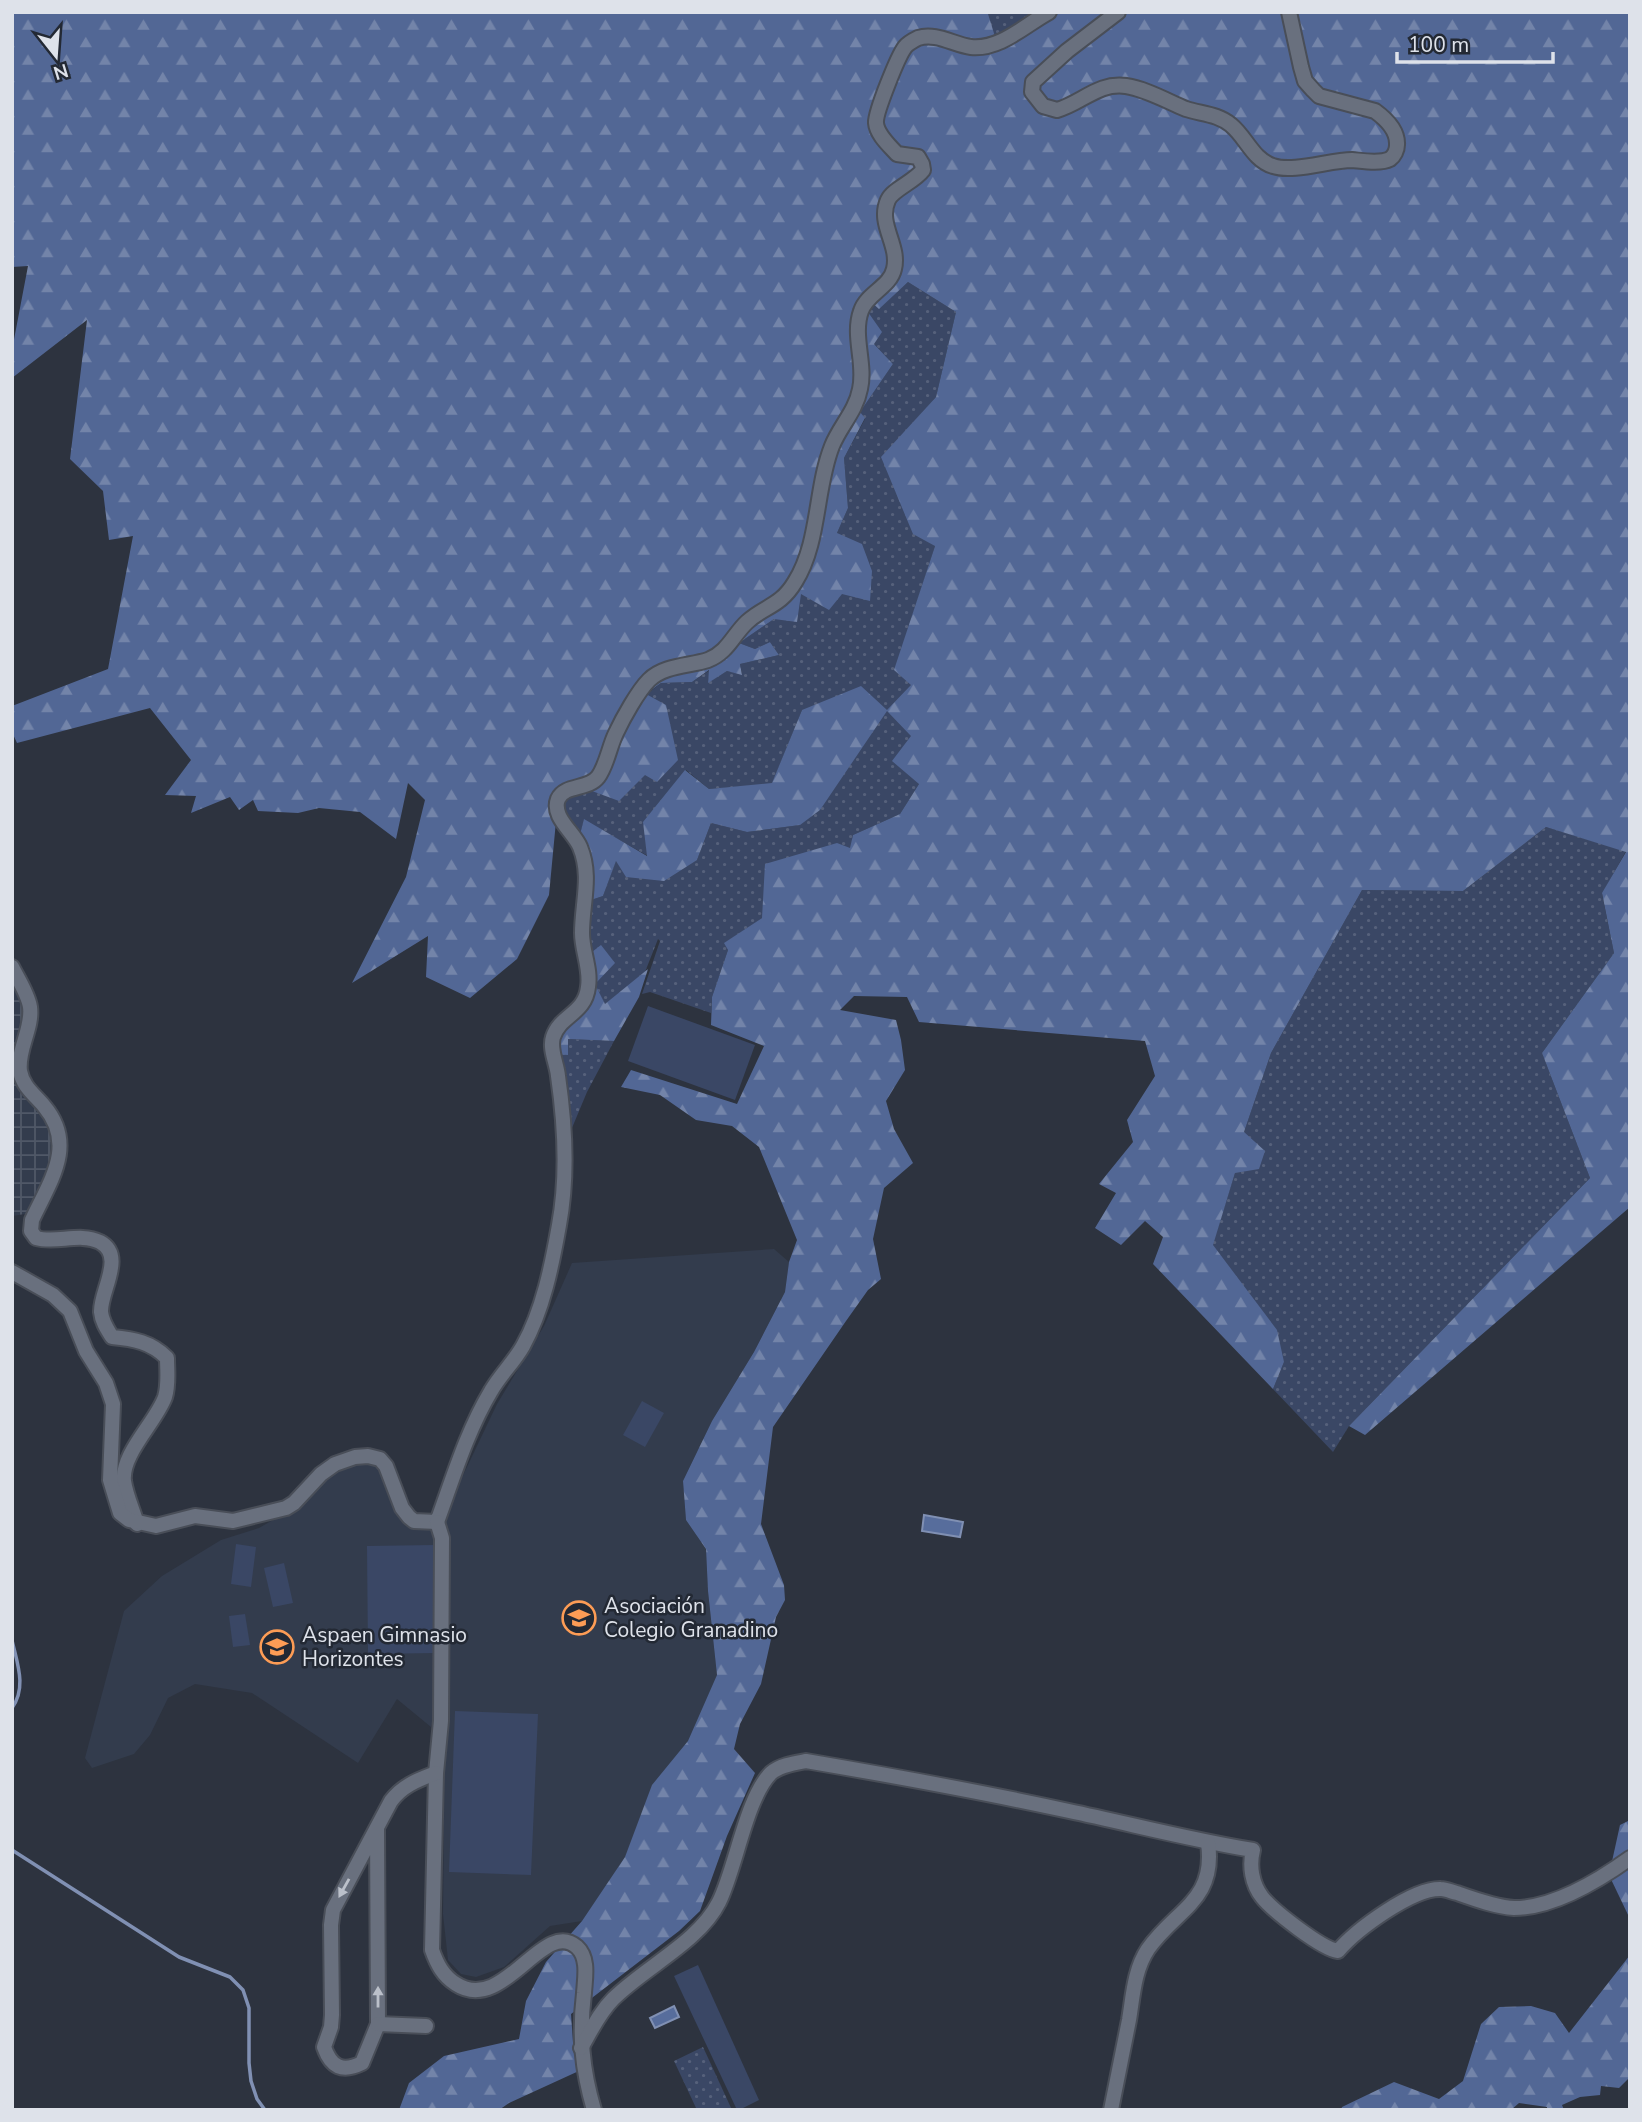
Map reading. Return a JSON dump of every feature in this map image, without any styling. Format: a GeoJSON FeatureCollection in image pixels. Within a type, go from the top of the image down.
{"type":"FeatureCollection","features":[{"type":"Feature","properties":{"kind":"street"},"geometry":{"type":"LineString","coordinates":[[594,2110],[581,2048],[586,1969],[583,1954],[570,1942],[560,1941],[544,1948],[500,1984],[481,1991],[463,1989],[450,1981],[438,1966],[432,1950],[442,1656],[442,1538],[437,1522],[468,1437],[491,1390],[523,1347],[537,1315],[559,1226],[564,1190],[564,1147],[558,1076],[552,1042],[560,1027],[582,1007],[588,993],[589,977],[582,934],[587,872],[578,842],[557,812],[558,800],[564,792],[589,785],[598,778],[616,733],[651,677],[670,669],[710,659],[726,649],[747,621],[785,596],[797,579],[806,558],[832,445],[854,408],[861,387],[858,329],[863,305],[893,274],[896,255],[885,221],[887,202],[890,195],[911,183],[922,170],[918,157],[897,154],[880,135],[876,123],[879,107],[904,47],[915,39],[931,36],[971,47],[985,47],[997,44],[1049,12]]}},
{"type":"Feature","properties":{"kind":"street"},"geometry":{"type":"LineString","coordinates":[[1118,12],[1067,51],[1033,82],[1032,93],[1043,106],[1057,110],[1098,89],[1114,85],[1129,86],[1222,120],[1231,125],[1262,162],[1275,167],[1313,165],[1339,160],[1390,159],[1396,152],[1398,143],[1391,125],[1375,111],[1319,96],[1305,81],[1289,12]]}},
{"type":"Feature","properties":{"kind":"street"},"geometry":{"type":"LineString","coordinates":[[12,968],[30,1008],[19,1067],[23,1081],[55,1123],[61,1142],[59,1159],[32,1220],[31,1231],[36,1238],[46,1241],[89,1238],[102,1243],[110,1253],[112,1264],[102,1300],[101,1314],[105,1327],[112,1337],[138,1339],[158,1349],[167,1358],[168,1384],[164,1399],[126,1467],[124,1479],[138,1524]]}},
{"type":"Feature","properties":{"kind":"street"},"geometry":{"type":"LineString","coordinates":[[12,1272],[53,1295],[69,1311],[86,1351],[106,1382],[113,1404],[110,1480],[120,1513],[129,1520],[156,1526],[195,1516],[233,1521],[286,1508],[335,1464],[368,1456],[380,1459],[386,1466],[402,1508],[409,1517],[414,1521],[437,1522]]}},
{"type":"Feature","properties":{"kind":"street"},"geometry":{"type":"LineString","coordinates":[[581,2048],[600,2014],[614,1998],[705,1923],[719,1901],[758,1792],[772,1772],[789,1764],[806,1761],[924,1781],[1208,1843],[1253,1850],[1250,1862],[1255,1885],[1262,1898],[1309,1937],[1331,1950],[1338,1951],[1357,1931],[1381,1914],[1426,1892],[1442,1889],[1512,1908],[1542,1905],[1583,1886],[1630,1858]]}},
{"type":"Feature","properties":{"kind":"street"},"geometry":{"type":"LineString","coordinates":[[377,1828],[378,2024],[362,2063],[352,2068],[340,2068],[329,2060],[324,2047],[332,2015],[333,1910],[377,1828],[398,1791],[407,1784],[436,1773]]}},
{"type":"Feature","properties":{"kind":"street"},"geometry":{"type":"LineString","coordinates":[[1111,2110],[1136,1974],[1148,1949],[1200,1892],[1208,1876],[1208,1843]]}},
{"type":"Feature","properties":{"kind":"street"},"geometry":{"type":"LineString","coordinates":[[378,2024],[426,2026]]}},
{"type":"Feature","properties":{"kind":"shaded area"},"geometry":{"type":"Polygon","coordinates":[[[987,14],[1046,14],[997,44],[987,14]]]}},
{"type":"Feature","properties":{"kind":"shaded area"},"geometry":{"type":"Polygon","coordinates":[[[908,282],[956,312],[936,397],[882,457],[935,546],[895,670],[911,684],[911,736],[919,784],[900,814],[853,835],[851,848],[762,918],[725,943],[728,950],[712,997],[711,1013],[650,992],[642,994],[660,941],[658,939],[645,972],[605,1005],[595,984],[590,933],[591,900],[603,896],[616,860],[697,860],[711,823],[747,832],[800,825],[802,710],[772,784],[709,789],[686,770],[648,856],[584,820],[578,842],[558,800],[646,695],[661,683],[692,682],[710,670],[708,682],[727,671],[742,674],[740,664],[779,655],[770,642],[755,649],[739,643],[774,619],[801,594],[837,533],[848,508],[844,458],[865,419],[860,412],[893,364],[874,344],[863,305],[868,299],[879,308],[908,282]]]}},
{"type":"Feature","properties":{"kind":"shaded area"},"geometry":{"type":"Polygon","coordinates":[[[1546,827],[1626,851],[1602,894],[1614,953],[1542,1053],[1590,1178],[1349,1426],[1333,1452],[1273,1389],[1284,1362],[1212,1246],[1235,1173],[1244,1132],[1271,1053],[1362,890],[1463,891],[1546,827]]]}},
{"type":"Feature","properties":{"kind":"shaded area"},"geometry":{"type":"Polygon","coordinates":[[[12,980],[26,1010],[15,1067],[52,1125],[54,1160],[31,1213],[12,1216],[12,980]]]}},
{"type":"Feature","properties":{"kind":"shaded area"},"geometry":{"type":"Polygon","coordinates":[[[648,1006],[755,1045],[735,1100],[628,1061],[648,1006]]]}},
{"type":"Feature","properties":{"kind":"shaded area"},"geometry":{"type":"Polygon","coordinates":[[[568,1039],[614,1041],[587,1092],[564,1147],[554,1054],[568,1039]]]}},
{"type":"Feature","properties":{"kind":"shaded area","name":"Asociación Colegio Granadino"},"geometry":{"type":"Polygon","coordinates":[[[774,1249],[789,1262],[785,1292],[754,1352],[712,1421],[683,1481],[686,1520],[706,1549],[717,1675],[707,1726],[647,1828],[582,1921],[550,1926],[504,1967],[476,1977],[461,1974],[448,1960],[443,1914],[447,1542],[445,1513],[497,1404],[544,1326],[572,1263],[774,1249]]]}},
{"type":"Feature","properties":{"kind":"shaded area"},"geometry":{"type":"Polygon","coordinates":[[[642,1401],[664,1413],[645,1447],[623,1435],[642,1401]]]}},
{"type":"Feature","properties":{"kind":"shaded area","name":"Aspaen Gimnasio Horizontes"},"geometry":{"type":"Polygon","coordinates":[[[368,1462],[381,1469],[393,1504],[409,1524],[432,1526],[439,1547],[438,1705],[431,1727],[397,1699],[358,1763],[252,1693],[195,1684],[168,1698],[150,1735],[134,1754],[92,1768],[85,1758],[124,1611],[162,1576],[221,1540],[259,1528],[299,1505],[324,1482],[346,1467],[368,1462]]]}},
{"type":"Feature","properties":{"kind":"shaded area"},"geometry":{"type":"Polygon","coordinates":[[[924,1515],[963,1522],[960,1537],[922,1531],[924,1515]]]}},
{"type":"Feature","properties":{"kind":"shaded area"},"geometry":{"type":"Polygon","coordinates":[[[236,1544],[256,1547],[251,1587],[231,1584],[236,1544]]]}},
{"type":"Feature","properties":{"kind":"shaded area"},"geometry":{"type":"Polygon","coordinates":[[[435,1545],[436,1653],[368,1654],[367,1546],[435,1545]]]}},
{"type":"Feature","properties":{"kind":"shaded area"},"geometry":{"type":"Polygon","coordinates":[[[284,1563],[293,1603],[273,1607],[264,1568],[284,1563]]]}},
{"type":"Feature","properties":{"kind":"shaded area"},"geometry":{"type":"Polygon","coordinates":[[[245,1614],[250,1645],[233,1647],[229,1616],[245,1614]]]}},
{"type":"Feature","properties":{"kind":"shaded area"},"geometry":{"type":"Polygon","coordinates":[[[455,1711],[538,1714],[531,1875],[449,1872],[455,1711]]]}},
{"type":"Feature","properties":{"kind":"shaded area"},"geometry":{"type":"Polygon","coordinates":[[[698,1965],[759,2100],[739,2110],[674,1976],[698,1965]]]}},
{"type":"Feature","properties":{"kind":"shaded area"},"geometry":{"type":"Polygon","coordinates":[[[674,2006],[679,2017],[655,2028],[650,2018],[674,2006]]]}},
{"type":"Feature","properties":{"kind":"shaded area"},"geometry":{"type":"Polygon","coordinates":[[[703,2047],[732,2110],[697,2110],[674,2061],[703,2047]]]}},
{"type":"Feature","properties":{"kind":"green space"},"geometry":{"type":"Polygon","coordinates":[[[12,12],[1630,12],[1630,1207],[1365,1435],[1349,1426],[1590,1178],[1542,1053],[1614,953],[1602,893],[1626,852],[1546,827],[1463,891],[1362,890],[1271,1053],[1244,1132],[1265,1151],[1259,1169],[1235,1173],[1213,1245],[1277,1330],[1284,1362],[1273,1389],[1153,1264],[1163,1237],[1145,1221],[1121,1245],[1095,1228],[1116,1193],[1099,1184],[1133,1142],[1127,1120],[1155,1076],[1145,1041],[919,1022],[907,997],[854,996],[840,1010],[896,1020],[905,1070],[886,1101],[894,1129],[913,1163],[884,1188],[873,1239],[881,1279],[868,1290],[773,1427],[761,1524],[784,1585],[785,1600],[776,1617],[761,1684],[740,1724],[734,1749],[755,1773],[727,1836],[700,1911],[679,1931],[571,2014],[573,2042],[581,2070],[499,2110],[399,2110],[409,2083],[444,2056],[519,2039],[526,2001],[546,1962],[582,1921],[625,1857],[652,1785],[688,1741],[717,1675],[706,1549],[686,1520],[683,1481],[712,1421],[754,1352],[785,1292],[789,1262],[797,1240],[759,1147],[732,1126],[696,1120],[660,1095],[621,1087],[631,1070],[737,1104],[764,1046],[711,1025],[712,997],[728,950],[724,943],[762,918],[765,864],[837,843],[850,848],[853,835],[900,814],[919,784],[892,761],[911,736],[887,711],[820,810],[800,825],[747,832],[711,823],[697,860],[664,881],[626,877],[616,861],[603,896],[591,900],[592,952],[601,945],[615,963],[595,984],[605,1004],[648,969],[639,997],[614,1041],[568,1039],[568,1055],[554,1054],[552,1042],[588,993],[578,842],[584,819],[647,856],[643,822],[685,770],[709,789],[772,783],[802,710],[861,686],[887,710],[911,685],[894,670],[935,546],[913,534],[881,457],[936,397],[956,312],[908,282],[879,309],[869,300],[863,305],[882,332],[874,344],[893,364],[860,412],[865,418],[844,458],[848,508],[837,533],[862,544],[872,571],[870,601],[842,594],[829,610],[801,594],[797,622],[774,619],[739,643],[755,649],[770,642],[779,655],[740,664],[742,675],[727,671],[708,683],[709,670],[692,682],[661,683],[646,694],[666,705],[678,760],[657,782],[645,775],[619,801],[592,791],[589,785],[558,800],[549,895],[517,959],[470,998],[426,977],[428,936],[352,983],[406,877],[425,800],[408,783],[396,839],[360,812],[319,808],[298,813],[258,811],[253,800],[239,810],[230,797],[191,813],[196,796],[165,795],[191,760],[150,708],[17,743],[12,732],[12,706],[108,669],[133,536],[109,540],[103,491],[70,459],[87,320],[12,378],[12,350],[28,266],[12,267],[12,12]],[[988,14],[997,43],[1044,14],[988,14]]]}},
{"type":"Feature","properties":{"kind":"green space"},"geometry":{"type":"Polygon","coordinates":[[[1630,1820],[1630,1919],[1609,1875],[1620,1825],[1630,1820]]]}},
{"type":"Feature","properties":{"kind":"green space"},"geometry":{"type":"Polygon","coordinates":[[[1630,1955],[1630,2077],[1619,2088],[1601,2086],[1600,2095],[1580,2097],[1562,2105],[1564,2110],[1547,2110],[1547,2107],[1519,2103],[1511,2110],[1341,2110],[1342,2107],[1394,2082],[1439,2099],[1463,2081],[1481,2024],[1499,2007],[1531,2006],[1555,2013],[1569,2033],[1630,1955]]]}},
{"type":"Feature","properties":{"kind":"waterway"},"geometry":{"type":"LineString","coordinates":[[12,1640],[20,1683],[17,1700],[12,1708]]}},
{"type":"Feature","properties":{"kind":"waterway"},"geometry":{"type":"LineString","coordinates":[[12,1850],[179,1957],[230,1977],[243,1990],[249,2008],[251,2081],[257,2099],[265,2110]]}},
{"type":"Feature","properties":{"kind":"place","name":"Asociación Colegio Granadino"},"geometry":{"type":"Point","coordinates":[579,1618]}},
{"type":"Feature","properties":{"kind":"place","name":"Aspaen Gimnasio Horizontes"},"geometry":{"type":"Point","coordinates":[277,1647]}}]}
